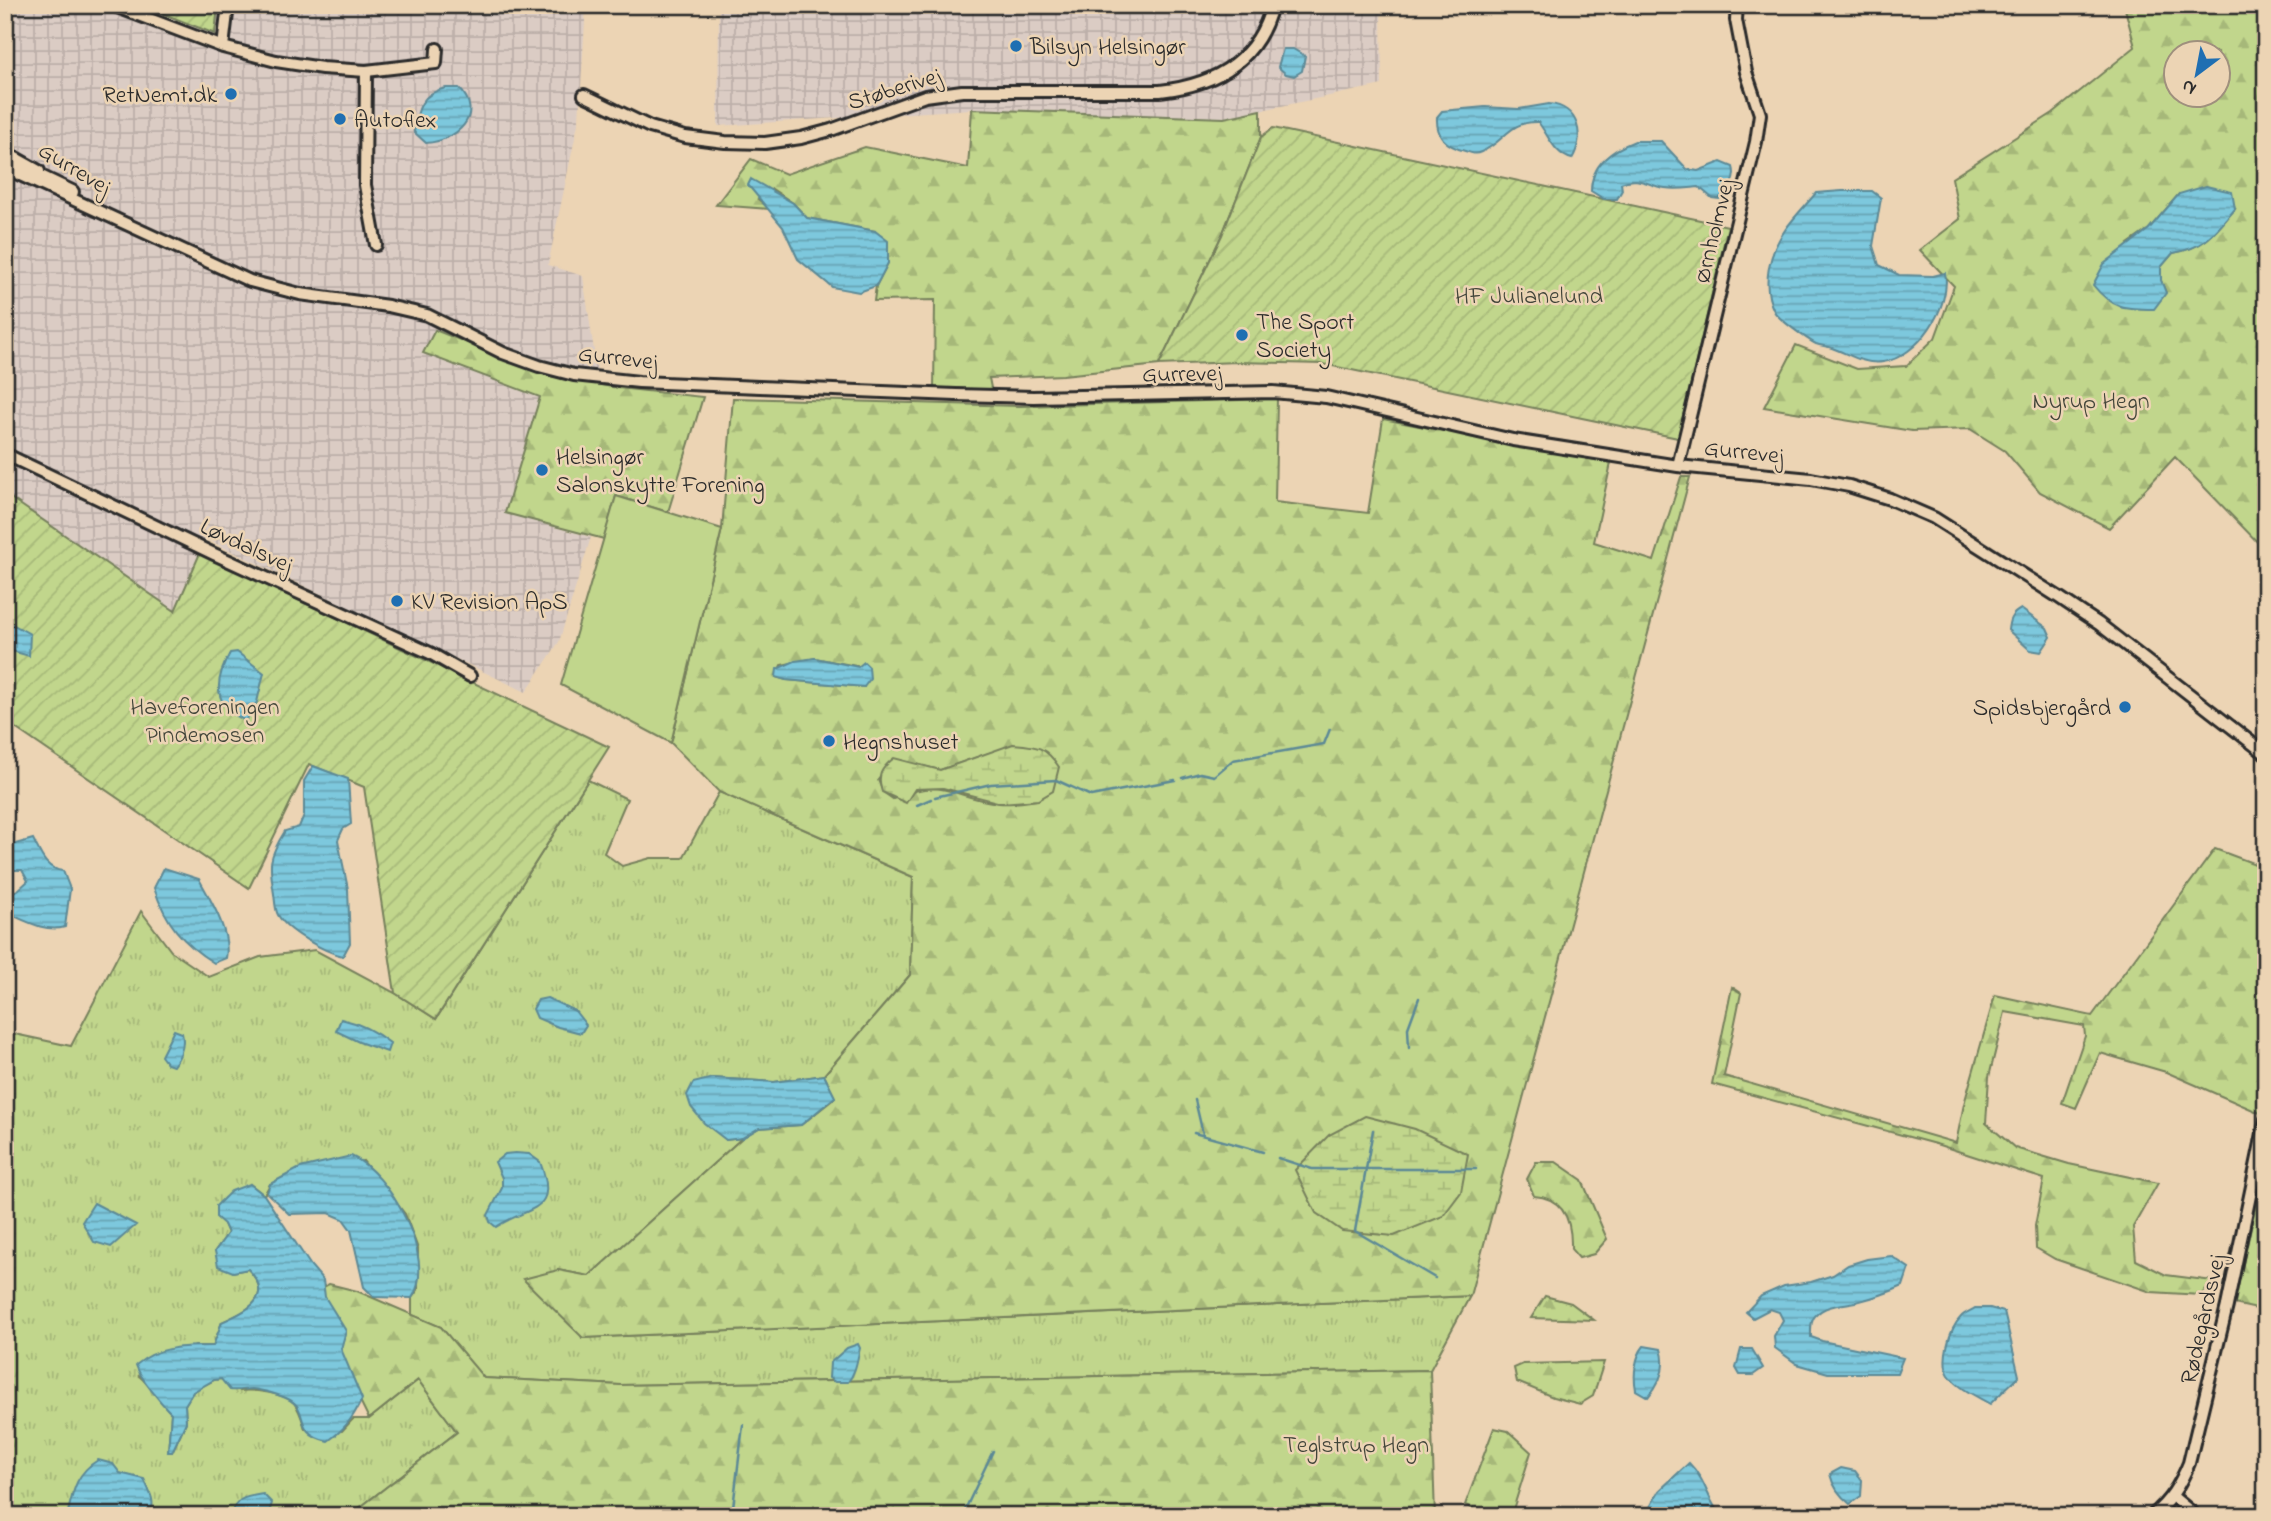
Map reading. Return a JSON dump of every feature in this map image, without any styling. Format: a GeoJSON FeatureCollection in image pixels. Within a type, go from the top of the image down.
{"type":"FeatureCollection","features":[{"type":"Feature","properties":{"kind":"main road"},"geometry":{"type":"LineString","coordinates":[[5,160],[72,192]]}},
{"type":"Feature","properties":{"kind":"street"},"geometry":{"type":"LineString","coordinates":[[112,5],[222,47],[276,61],[322,68],[366,71],[436,63],[437,49]]}},
{"type":"Feature","properties":{"kind":"street"},"geometry":{"type":"LineString","coordinates":[[222,47],[228,5]]}},
{"type":"Feature","properties":{"kind":"street","name":"Støberivej"},"geometry":{"type":"LineString","coordinates":[[584,95],[650,127],[685,137],[765,143],[831,130],[923,96],[962,91],[1160,91],[1188,88],[1214,78],[1238,63],[1256,41],[1269,17],[1272,5]]}},
{"type":"Feature","properties":{"kind":"street","name":"Ørnholmvej"},"geometry":{"type":"LineString","coordinates":[[1678,466],[1756,142],[1760,114],[1746,72],[1736,20],[1737,5]]}},
{"type":"Feature","properties":{"kind":"street"},"geometry":{"type":"LineString","coordinates":[[366,71],[365,185],[376,245]]}},
{"type":"Feature","properties":{"kind":"street","name":"Gurrevej"},"geometry":{"type":"LineString","coordinates":[[5,152],[122,222]]}},
{"type":"Feature","properties":{"kind":"street","name":"Gurrevej"},"geometry":{"type":"LineString","coordinates":[[5,168],[250,281],[300,294],[388,306],[427,315],[503,353],[574,375],[639,382],[956,396],[1273,392],[1326,397],[1513,440],[1678,466],[1811,479],[1849,486],[1911,506],[1945,525],[2099,624],[2266,754]]}},
{"type":"Feature","properties":{"kind":"street","name":"Løvdalsvej"},"geometry":{"type":"LineString","coordinates":[[5,454],[430,653],[470,676]]}},
{"type":"Feature","properties":{"kind":"street","name":"Rødegårdsvej"},"geometry":{"type":"LineString","coordinates":[[2152,1516],[2172,1496],[2189,1463],[2227,1306],[2266,1119]]}},
{"type":"Feature","properties":{"kind":"street"},"geometry":{"type":"LineString","coordinates":[[2172,1496],[2196,1516]]}},
{"type":"Feature","properties":{"kind":"shaded area"},"geometry":{"type":"Polygon","coordinates":[[[5,5],[586,5],[579,119],[548,265],[583,276],[597,371],[551,376],[435,330],[424,354],[540,397],[505,513],[591,537],[559,642],[526,692],[206,539],[176,611],[5,494],[5,5]]]}},
{"type":"Feature","properties":{"kind":"shaded area"},"geometry":{"type":"Polygon","coordinates":[[[719,5],[1381,5],[1382,85],[1224,118],[972,109],[718,126],[719,5]]]}},
{"type":"Feature","properties":{"kind":"green space"},"geometry":{"type":"Polygon","coordinates":[[[218,5],[215,34],[146,7],[218,5]]]}},
{"type":"Feature","properties":{"kind":"green space","name":"Nyrup Hegn"},"geometry":{"type":"Polygon","coordinates":[[[2124,5],[2266,5],[2266,551],[2175,457],[2109,528],[2040,492],[2005,451],[1970,429],[1912,431],[1764,407],[1796,345],[1857,369],[1906,366],[1935,338],[1954,286],[1920,250],[1960,219],[1952,178],[2053,113],[2135,47],[2124,5]],[[2179,194],[2149,229],[2128,244],[2166,293],[2161,281],[2161,267],[2173,253],[2184,251],[2208,238],[2235,209],[2179,194]]]}},
{"type":"Feature","properties":{"kind":"green space"},"geometry":{"type":"Polygon","coordinates":[[[972,109],[1224,118],[1261,110],[1261,137],[1222,235],[1159,365],[1063,375],[989,378],[992,393],[934,392],[935,300],[874,301],[876,286],[888,263],[875,231],[807,218],[793,203],[772,189],[758,199],[770,209],[716,205],[751,159],[786,174],[865,147],[968,168],[972,109]]]}},
{"type":"Feature","properties":{"kind":"green space","name":"HF Julianelund"},"geometry":{"type":"Polygon","coordinates":[[[1273,128],[1728,226],[1678,438],[1323,364],[1237,362],[1159,365],[1222,235],[1261,137],[1273,128]]]}},
{"type":"Feature","properties":{"kind":"green space"},"geometry":{"type":"Polygon","coordinates":[[[435,330],[551,376],[618,388],[703,397],[668,512],[616,496],[604,539],[505,513],[540,397],[423,353],[435,330]]]}},
{"type":"Feature","properties":{"kind":"green space"},"geometry":{"type":"Polygon","coordinates":[[[733,398],[1020,406],[1277,399],[1275,502],[1368,513],[1383,419],[1611,463],[1594,542],[1654,561],[1681,477],[1690,477],[1470,1296],[583,1338],[523,1279],[558,1270],[589,1276],[742,1138],[759,1128],[801,1125],[835,1098],[824,1075],[910,975],[913,877],[719,792],[671,743],[722,529],[733,398]],[[815,658],[781,665],[776,677],[864,687],[862,667],[815,658]],[[992,752],[940,770],[894,759],[878,780],[883,792],[893,799],[911,792],[937,788],[999,803],[1037,800],[992,752]]]}},
{"type":"Feature","properties":{"kind":"green space","name":"Haveforeningen Pindemosen"},"geometry":{"type":"Polygon","coordinates":[[[5,494],[175,611],[200,553],[609,747],[436,1019],[395,993],[364,787],[309,764],[249,888],[5,721],[5,494]]]}},
{"type":"Feature","properties":{"kind":"green space"},"geometry":{"type":"Polygon","coordinates":[[[616,496],[722,529],[671,743],[561,685],[616,496]]]}},
{"type":"Feature","properties":{"kind":"green space"},"geometry":{"type":"Polygon","coordinates":[[[1013,744],[1040,748],[1054,760],[1059,767],[1053,791],[1038,800],[1001,803],[943,788],[915,789],[906,803],[882,792],[881,773],[894,758],[940,770],[1013,744]]]}},
{"type":"Feature","properties":{"kind":"green space"},"geometry":{"type":"Polygon","coordinates":[[[588,780],[627,799],[604,853],[622,866],[651,858],[683,858],[719,792],[913,877],[910,975],[824,1075],[774,1082],[713,1078],[726,1140],[742,1138],[589,1276],[558,1270],[582,1338],[1470,1296],[1430,1370],[620,1385],[483,1378],[441,1327],[412,1315],[412,1298],[418,1290],[418,1249],[405,1214],[363,1161],[270,1184],[264,1195],[250,1184],[224,1224],[228,1233],[215,1251],[233,1272],[248,1269],[256,1279],[259,1288],[255,1302],[222,1322],[213,1346],[195,1346],[139,1376],[171,1413],[168,1452],[172,1452],[186,1422],[185,1405],[193,1391],[221,1379],[240,1391],[268,1392],[289,1400],[298,1409],[305,1429],[342,1431],[353,1419],[369,1419],[418,1380],[457,1432],[349,1516],[5,1516],[5,1032],[71,1046],[141,911],[171,951],[209,977],[260,957],[315,950],[395,993],[436,1019],[588,780]]]}},
{"type":"Feature","properties":{"kind":"green space"},"geometry":{"type":"Polygon","coordinates":[[[2215,849],[2266,868],[2266,1131],[2260,1113],[2166,1072],[2100,1053],[2076,1108],[2062,1103],[2085,1036],[2084,1026],[2005,1012],[1989,1077],[1986,1123],[2015,1148],[2069,1164],[2158,1183],[2133,1227],[2136,1260],[2166,1275],[2213,1281],[2201,1295],[2151,1292],[2055,1259],[2036,1248],[2035,1226],[2044,1179],[1939,1145],[1712,1084],[1732,987],[1741,993],[1724,1076],[1956,1143],[1964,1104],[1995,995],[2092,1016],[2215,849]]]}},
{"type":"Feature","properties":{"kind":"green space"},"geometry":{"type":"Polygon","coordinates":[[[1365,1116],[1415,1129],[1468,1154],[1461,1192],[1443,1216],[1394,1236],[1342,1231],[1316,1213],[1295,1170],[1329,1135],[1365,1116]]]}},
{"type":"Feature","properties":{"kind":"green space"},"geometry":{"type":"Polygon","coordinates":[[[2266,1159],[2266,1311],[2234,1304],[2266,1159]]]}},
{"type":"Feature","properties":{"kind":"green space"},"geometry":{"type":"Polygon","coordinates":[[[1536,1162],[1556,1162],[1582,1180],[1607,1239],[1594,1254],[1579,1258],[1571,1249],[1570,1230],[1564,1213],[1553,1201],[1534,1196],[1527,1179],[1536,1162]]]}},
{"type":"Feature","properties":{"kind":"green space","name":"Teglstrup Hegn"},"geometry":{"type":"Polygon","coordinates":[[[329,1284],[357,1291],[441,1327],[484,1378],[620,1385],[1430,1370],[1435,1516],[349,1516],[457,1432],[418,1380],[369,1419],[308,1295],[329,1284]]]}},
{"type":"Feature","properties":{"kind":"green space"},"geometry":{"type":"Polygon","coordinates":[[[1545,1296],[1571,1303],[1594,1320],[1531,1318],[1545,1296]]]}},
{"type":"Feature","properties":{"kind":"green space"},"geometry":{"type":"Polygon","coordinates":[[[1604,1362],[1593,1396],[1580,1404],[1553,1397],[1517,1382],[1514,1368],[1523,1364],[1604,1362]]]}},
{"type":"Feature","properties":{"kind":"green space"},"geometry":{"type":"Polygon","coordinates":[[[1494,1428],[1508,1431],[1531,1452],[1511,1516],[1489,1516],[1465,1505],[1494,1428]]]}},
{"type":"Feature","properties":{"kind":"water"},"geometry":{"type":"Polygon","coordinates":[[[1283,49],[1293,49],[1305,56],[1302,71],[1294,76],[1286,74],[1278,67],[1283,49]]]}},
{"type":"Feature","properties":{"kind":"water"},"geometry":{"type":"Polygon","coordinates":[[[446,88],[459,88],[467,98],[468,117],[457,132],[426,143],[414,132],[419,109],[431,94],[446,88]]]}},
{"type":"Feature","properties":{"kind":"water"},"geometry":{"type":"Polygon","coordinates":[[[1549,104],[1567,110],[1577,124],[1578,141],[1572,159],[1556,149],[1538,122],[1520,125],[1489,148],[1477,153],[1452,146],[1438,130],[1437,117],[1442,111],[1485,107],[1519,109],[1549,104]]]}},
{"type":"Feature","properties":{"kind":"water"},"geometry":{"type":"Polygon","coordinates":[[[1635,141],[1661,141],[1687,169],[1698,171],[1721,162],[1733,167],[1733,180],[1719,199],[1712,198],[1699,187],[1669,189],[1633,180],[1621,183],[1622,190],[1617,199],[1604,199],[1591,191],[1595,173],[1604,159],[1635,141]]]}},
{"type":"Feature","properties":{"kind":"water"},"geometry":{"type":"Polygon","coordinates":[[[751,179],[793,203],[807,218],[875,231],[888,241],[888,263],[876,286],[859,292],[832,287],[798,259],[783,227],[748,185],[751,179]]]}},
{"type":"Feature","properties":{"kind":"water"},"geometry":{"type":"Polygon","coordinates":[[[2206,186],[2232,192],[2235,209],[2208,238],[2184,251],[2173,253],[2161,267],[2161,280],[2166,293],[2154,309],[2120,306],[2106,299],[2093,285],[2104,264],[2149,229],[2179,194],[2206,186]]]}},
{"type":"Feature","properties":{"kind":"water"},"geometry":{"type":"Polygon","coordinates":[[[1872,191],[1881,198],[1873,246],[1879,265],[1899,275],[1933,276],[1945,273],[1943,300],[1929,328],[1908,351],[1883,362],[1863,360],[1816,344],[1781,319],[1770,301],[1769,269],[1779,239],[1816,193],[1872,191]]]}},
{"type":"Feature","properties":{"kind":"water"},"geometry":{"type":"Polygon","coordinates":[[[2021,609],[2047,628],[2051,637],[2041,652],[2030,650],[2008,630],[2011,618],[2021,609]]]}},
{"type":"Feature","properties":{"kind":"water"},"geometry":{"type":"Polygon","coordinates":[[[5,620],[30,634],[29,656],[5,649],[5,620]]]}},
{"type":"Feature","properties":{"kind":"water"},"geometry":{"type":"Polygon","coordinates":[[[237,652],[264,673],[257,702],[246,721],[227,708],[219,692],[225,663],[230,653],[237,652]]]}},
{"type":"Feature","properties":{"kind":"water"},"geometry":{"type":"Polygon","coordinates":[[[815,658],[858,667],[864,662],[869,667],[870,679],[864,687],[776,677],[777,669],[795,661],[815,658]]]}},
{"type":"Feature","properties":{"kind":"water"},"geometry":{"type":"Polygon","coordinates":[[[313,766],[348,779],[351,824],[343,829],[338,840],[348,889],[350,943],[343,956],[317,946],[298,934],[283,921],[276,908],[271,868],[273,855],[285,831],[299,827],[304,815],[304,781],[313,766]]]}},
{"type":"Feature","properties":{"kind":"water"},"geometry":{"type":"Polygon","coordinates":[[[33,839],[48,864],[63,871],[70,889],[65,927],[42,927],[5,912],[5,895],[18,890],[28,881],[22,870],[13,870],[5,876],[5,847],[33,839]]]}},
{"type":"Feature","properties":{"kind":"water"},"geometry":{"type":"Polygon","coordinates":[[[164,868],[199,879],[223,927],[226,958],[214,963],[176,931],[154,888],[164,868]]]}},
{"type":"Feature","properties":{"kind":"water"},"geometry":{"type":"Polygon","coordinates":[[[547,998],[575,1011],[586,1025],[581,1033],[537,1018],[533,1009],[538,1000],[547,998]]]}},
{"type":"Feature","properties":{"kind":"water"},"geometry":{"type":"Polygon","coordinates":[[[341,1019],[361,1025],[385,1039],[390,1043],[387,1052],[336,1031],[341,1019]]]}},
{"type":"Feature","properties":{"kind":"water"},"geometry":{"type":"Polygon","coordinates":[[[174,1030],[182,1033],[183,1046],[173,1066],[167,1064],[161,1056],[174,1030]]]}},
{"type":"Feature","properties":{"kind":"water"},"geometry":{"type":"Polygon","coordinates":[[[824,1075],[835,1097],[801,1125],[759,1128],[742,1138],[726,1140],[704,1123],[691,1107],[687,1095],[693,1083],[713,1078],[774,1082],[824,1075]]]}},
{"type":"Feature","properties":{"kind":"water"},"geometry":{"type":"Polygon","coordinates":[[[505,1154],[529,1154],[540,1162],[545,1179],[544,1199],[530,1210],[496,1227],[490,1222],[488,1215],[502,1188],[502,1178],[495,1162],[505,1154]]]}},
{"type":"Feature","properties":{"kind":"water"},"geometry":{"type":"Polygon","coordinates":[[[351,1156],[366,1165],[380,1179],[405,1218],[419,1262],[418,1281],[412,1298],[374,1297],[364,1287],[351,1230],[343,1219],[329,1213],[289,1214],[267,1193],[270,1184],[300,1168],[351,1156]]]}},
{"type":"Feature","properties":{"kind":"water"},"geometry":{"type":"Polygon","coordinates":[[[250,1184],[264,1195],[323,1280],[325,1297],[346,1331],[341,1349],[362,1399],[348,1423],[328,1441],[310,1433],[296,1405],[290,1400],[252,1389],[230,1390],[221,1379],[214,1380],[193,1392],[185,1405],[186,1422],[172,1452],[168,1452],[171,1413],[146,1383],[136,1365],[163,1351],[213,1346],[222,1322],[255,1302],[259,1288],[256,1279],[248,1269],[233,1272],[218,1266],[215,1251],[228,1233],[224,1224],[216,1217],[216,1206],[231,1191],[250,1184]]]}},
{"type":"Feature","properties":{"kind":"water"},"geometry":{"type":"Polygon","coordinates":[[[94,1203],[136,1225],[111,1247],[94,1242],[82,1222],[94,1203]]]}},
{"type":"Feature","properties":{"kind":"water"},"geometry":{"type":"Polygon","coordinates":[[[1891,1256],[1909,1268],[1903,1286],[1868,1299],[1824,1309],[1812,1320],[1811,1337],[1903,1358],[1897,1373],[1828,1373],[1797,1364],[1775,1348],[1774,1336],[1783,1320],[1779,1312],[1770,1309],[1753,1318],[1746,1312],[1761,1296],[1784,1286],[1833,1275],[1848,1265],[1867,1259],[1891,1256]]]}},
{"type":"Feature","properties":{"kind":"water"},"geometry":{"type":"Polygon","coordinates":[[[1975,1308],[2004,1312],[2019,1376],[1990,1404],[1968,1392],[1946,1369],[1946,1353],[1953,1329],[1962,1316],[1975,1308]]]}},
{"type":"Feature","properties":{"kind":"water"},"geometry":{"type":"Polygon","coordinates":[[[858,1344],[860,1348],[856,1366],[848,1382],[835,1382],[829,1378],[830,1363],[847,1348],[858,1344]]]}},
{"type":"Feature","properties":{"kind":"water"},"geometry":{"type":"Polygon","coordinates":[[[1644,1346],[1661,1349],[1663,1356],[1659,1380],[1648,1397],[1636,1390],[1635,1384],[1637,1361],[1644,1346]]]}},
{"type":"Feature","properties":{"kind":"water"},"geometry":{"type":"Polygon","coordinates":[[[1741,1349],[1752,1349],[1763,1368],[1753,1375],[1740,1375],[1736,1368],[1741,1349]]]}},
{"type":"Feature","properties":{"kind":"water"},"geometry":{"type":"Polygon","coordinates":[[[98,1460],[113,1464],[120,1473],[144,1479],[152,1501],[150,1516],[67,1516],[80,1477],[98,1460]]]}},
{"type":"Feature","properties":{"kind":"water"},"geometry":{"type":"Polygon","coordinates":[[[1689,1463],[1700,1477],[1721,1516],[1653,1516],[1650,1507],[1659,1491],[1689,1463]]]}},
{"type":"Feature","properties":{"kind":"water"},"geometry":{"type":"Polygon","coordinates":[[[1841,1468],[1855,1471],[1862,1480],[1861,1496],[1850,1504],[1837,1491],[1830,1474],[1841,1468]]]}},
{"type":"Feature","properties":{"kind":"water"},"geometry":{"type":"Polygon","coordinates":[[[263,1494],[272,1503],[268,1516],[230,1516],[235,1505],[242,1499],[263,1494]]]}},
{"type":"Feature","properties":{"kind":"waterway"},"geometry":{"type":"LineString","coordinates":[[1182,778],[1200,773],[1214,776],[1233,760],[1324,744],[1330,729]]}},
{"type":"Feature","properties":{"kind":"waterway"},"geometry":{"type":"LineString","coordinates":[[935,797],[991,784],[1056,780],[1091,796],[1175,780]]}},
{"type":"Feature","properties":{"kind":"waterway"},"geometry":{"type":"LineString","coordinates":[[917,805],[931,799]]}},
{"type":"Feature","properties":{"kind":"waterway"},"geometry":{"type":"LineString","coordinates":[[1409,1048],[1408,1028],[1419,998]]}},
{"type":"Feature","properties":{"kind":"waterway"},"geometry":{"type":"LineString","coordinates":[[1195,1100],[1203,1134]]}},
{"type":"Feature","properties":{"kind":"waterway"},"geometry":{"type":"LineString","coordinates":[[1373,1130],[1355,1231],[1435,1278]]}},
{"type":"Feature","properties":{"kind":"waterway"},"geometry":{"type":"LineString","coordinates":[[1194,1133],[1263,1152]]}},
{"type":"Feature","properties":{"kind":"waterway"},"geometry":{"type":"LineString","coordinates":[[1278,1158],[1312,1169],[1476,1169]]}},
{"type":"Feature","properties":{"kind":"waterway"},"geometry":{"type":"LineString","coordinates":[[732,1516],[743,1425]]}},
{"type":"Feature","properties":{"kind":"waterway"},"geometry":{"type":"LineString","coordinates":[[962,1516],[993,1451]]}},
{"type":"Feature","properties":{"kind":"place","name":"Bilsyn Helsingør"},"geometry":{"type":"Point","coordinates":[1016,46]}},
{"type":"Feature","properties":{"kind":"place","name":"RetNemt.dk"},"geometry":{"type":"Point","coordinates":[231,94]}},
{"type":"Feature","properties":{"kind":"place","name":"Autoflex"},"geometry":{"type":"Point","coordinates":[340,119]}},
{"type":"Feature","properties":{"kind":"place","name":"The Sport Society"},"geometry":{"type":"Point","coordinates":[1242,335]}},
{"type":"Feature","properties":{"kind":"place","name":"Helsingør Salonskytte Forening"},"geometry":{"type":"Point","coordinates":[542,470]}},
{"type":"Feature","properties":{"kind":"place","name":"KV Revision ApS"},"geometry":{"type":"Point","coordinates":[397,601]}},
{"type":"Feature","properties":{"kind":"place","name":"Spidsbjergård"},"geometry":{"type":"Point","coordinates":[2125,707]}},
{"type":"Feature","properties":{"kind":"place","name":"Hegnshuset"},"geometry":{"type":"Point","coordinates":[829,741]}}]}
